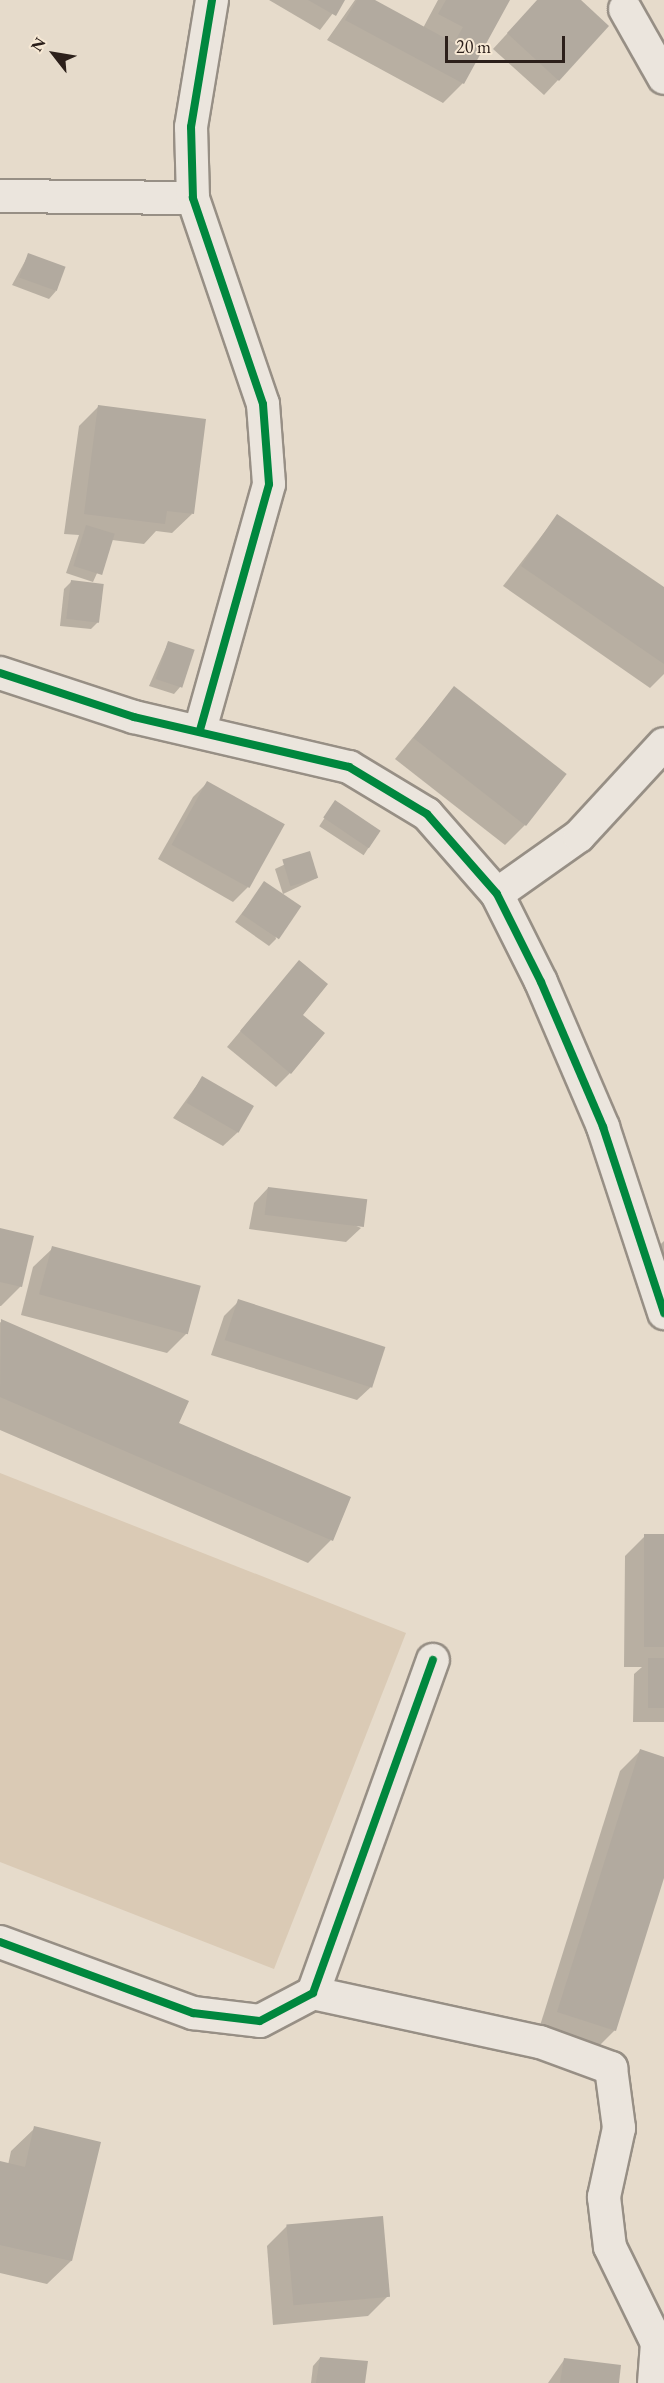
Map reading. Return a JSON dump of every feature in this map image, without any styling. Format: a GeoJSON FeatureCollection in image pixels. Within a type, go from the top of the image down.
{"type":"FeatureCollection","features":[{"type":"Feature","properties":{"kind":"street"},"geometry":{"type":"LineString","coordinates":[[200,730],[269,484],[263,404],[193,198],[191,127],[212,0]]}},
{"type":"Feature","properties":{"kind":"street"},"geometry":{"type":"LineString","coordinates":[[624,9],[664,78]]}},
{"type":"Feature","properties":{"kind":"street"},"geometry":{"type":"LineString","coordinates":[[0,196],[193,198]]}},
{"type":"Feature","properties":{"kind":"street"},"geometry":{"type":"LineString","coordinates":[[0,673],[134,717],[200,730],[350,767],[428,814],[497,894],[603,1128],[664,1313]]}},
{"type":"Feature","properties":{"kind":"street"},"geometry":{"type":"LineString","coordinates":[[497,894],[579,836],[664,744]]}},
{"type":"Feature","properties":{"kind":"street"},"geometry":{"type":"LineString","coordinates":[[313,1993],[434,1660]]}},
{"type":"Feature","properties":{"kind":"street"},"geometry":{"type":"LineString","coordinates":[[0,1942],[193,2013],[260,2021],[313,1993],[540,2042],[611,2068],[619,2128],[604,2197],[610,2247],[657,2343],[654,2383]]}},
{"type":"Feature","properties":{"kind":"shaded area"},"geometry":{"type":"Polygon","coordinates":[[[0,1473],[406,1633],[274,1969],[0,1862],[0,1473]]]}},
{"type":"Feature","properties":{"kind":"building"},"geometry":{"type":"Polygon","coordinates":[[[308,0],[345,0],[336,16],[308,0]]]}},
{"type":"Feature","properties":{"kind":"building"},"geometry":{"type":"Polygon","coordinates":[[[357,0],[375,0],[454,43],[463,27],[438,14],[446,0],[510,0],[464,84],[345,20],[357,0]]]}},
{"type":"Feature","properties":{"kind":"building"},"geometry":{"type":"Polygon","coordinates":[[[537,0],[581,0],[609,26],[559,81],[507,33],[537,0]]]}},
{"type":"Feature","properties":{"kind":"building"},"geometry":{"type":"Polygon","coordinates":[[[28,253],[66,267],[57,291],[19,277],[28,253]]]}},
{"type":"Feature","properties":{"kind":"building"},"geometry":{"type":"Polygon","coordinates":[[[98,405],[206,419],[194,514],[167,511],[165,524],[84,514],[98,405]]]}},
{"type":"Feature","properties":{"kind":"building"},"geometry":{"type":"Polygon","coordinates":[[[557,514],[664,587],[664,664],[521,566],[557,514]]]}},
{"type":"Feature","properties":{"kind":"building"},"geometry":{"type":"Polygon","coordinates":[[[86,525],[115,534],[102,575],[73,566],[86,525]]]}},
{"type":"Feature","properties":{"kind":"building"},"geometry":{"type":"Polygon","coordinates":[[[71,580],[104,584],[99,623],[66,619],[71,580]]]}},
{"type":"Feature","properties":{"kind":"building"},"geometry":{"type":"Polygon","coordinates":[[[168,641],[195,650],[182,688],[156,679],[168,641]]]}},
{"type":"Feature","properties":{"kind":"building"},"geometry":{"type":"Polygon","coordinates":[[[454,686],[567,774],[526,826],[413,738],[454,686]]]}},
{"type":"Feature","properties":{"kind":"building"},"geometry":{"type":"Polygon","coordinates":[[[207,781],[285,824],[249,888],[172,845],[207,781]]]}},
{"type":"Feature","properties":{"kind":"building"},"geometry":{"type":"Polygon","coordinates":[[[335,800],[381,831],[369,848],[323,817],[335,800]]]}},
{"type":"Feature","properties":{"kind":"building"},"geometry":{"type":"Polygon","coordinates":[[[310,851],[318,878],[290,886],[282,859],[310,851]]]}},
{"type":"Feature","properties":{"kind":"building"},"geometry":{"type":"Polygon","coordinates":[[[264,881],[301,906],[279,939],[242,914],[264,881]]]}},
{"type":"Feature","properties":{"kind":"building"},"geometry":{"type":"Polygon","coordinates":[[[299,960],[328,984],[303,1015],[325,1033],[291,1074],[240,1031],[299,960]]]}},
{"type":"Feature","properties":{"kind":"building"},"geometry":{"type":"Polygon","coordinates":[[[202,1076],[254,1106],[238,1133],[186,1103],[202,1076]]]}},
{"type":"Feature","properties":{"kind":"building"},"geometry":{"type":"Polygon","coordinates":[[[268,1187],[367,1199],[364,1227],[265,1215],[268,1187]]]}},
{"type":"Feature","properties":{"kind":"building"},"geometry":{"type":"Polygon","coordinates":[[[0,1228],[34,1236],[22,1287],[0,1282],[0,1228]]]}},
{"type":"Feature","properties":{"kind":"building"},"geometry":{"type":"Polygon","coordinates":[[[52,1246],[201,1286],[188,1334],[39,1294],[52,1246]]]}},
{"type":"Feature","properties":{"kind":"building"},"geometry":{"type":"Polygon","coordinates":[[[238,1299],[385,1347],[372,1388],[225,1340],[238,1299]]]}},
{"type":"Feature","properties":{"kind":"building"},"geometry":{"type":"Polygon","coordinates":[[[1,1319],[189,1401],[179,1423],[351,1497],[333,1541],[0,1397],[1,1319]]]}},
{"type":"Feature","properties":{"kind":"building"},"geometry":{"type":"Polygon","coordinates":[[[644,1534],[664,1534],[664,1647],[644,1647],[644,1534]]]}},
{"type":"Feature","properties":{"kind":"building"},"geometry":{"type":"Polygon","coordinates":[[[648,1658],[664,1658],[664,1708],[648,1708],[648,1658]]]}},
{"type":"Feature","properties":{"kind":"building"},"geometry":{"type":"Polygon","coordinates":[[[640,1749],[664,1757],[664,1878],[616,2031],[557,2012],[640,1749]]]}},
{"type":"Feature","properties":{"kind":"building"},"geometry":{"type":"Polygon","coordinates":[[[34,2126],[101,2142],[72,2261],[0,2245],[0,2161],[25,2167],[34,2126]]]}},
{"type":"Feature","properties":{"kind":"building"},"geometry":{"type":"Polygon","coordinates":[[[383,2216],[390,2297],[293,2305],[286,2224],[383,2216]]]}},
{"type":"Feature","properties":{"kind":"building"},"geometry":{"type":"Polygon","coordinates":[[[320,2357],[368,2361],[365,2383],[316,2383],[320,2357]]]}},
{"type":"Feature","properties":{"kind":"building"},"geometry":{"type":"Polygon","coordinates":[[[564,2358],[621,2365],[619,2383],[560,2383],[564,2358]]]}},
{"type":"Feature","properties":{"kind":"cycle path"},"geometry":{"type":"LineString","coordinates":[[200,730],[269,484],[263,404],[193,198],[191,127],[212,0]]}},
{"type":"Feature","properties":{"kind":"cycle path"},"geometry":{"type":"LineString","coordinates":[[0,673],[134,717],[349,767],[427,814],[497,894],[541,982],[603,1127],[664,1313]]}},
{"type":"Feature","properties":{"kind":"cycle path"},"geometry":{"type":"LineString","coordinates":[[0,1942],[193,2013],[260,2021],[313,1993],[433,1660]]}}]}
